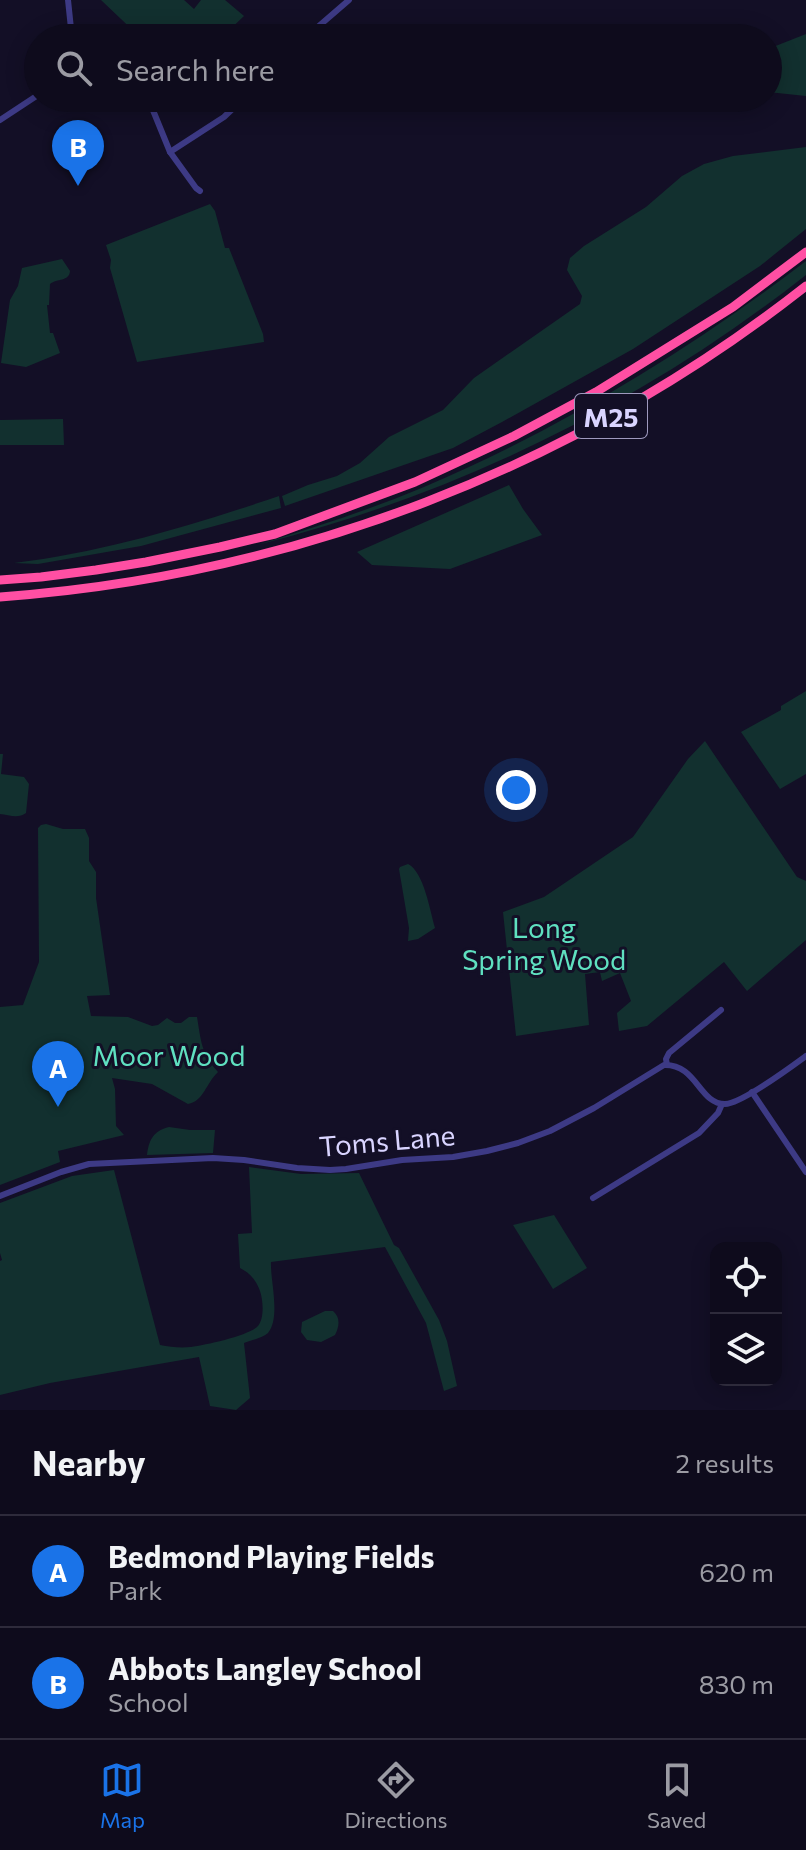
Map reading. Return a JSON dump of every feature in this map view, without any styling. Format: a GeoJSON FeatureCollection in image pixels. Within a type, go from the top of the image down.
{"type":"FeatureCollection","features":[{"type":"Feature","properties":{"kind":"highway","name":"M25"},"geometry":{"type":"LineString","coordinates":[[0,580],[134,564],[220,547],[275,534],[415,482],[514,436],[596,392],[733,307],[806,252]]}},
{"type":"Feature","properties":{"kind":"highway","name":"M25"},"geometry":{"type":"LineString","coordinates":[[0,597],[151,579],[225,564],[397,514],[528,460],[630,405],[704,360],[806,286]]}},
{"type":"Feature","properties":{"kind":"street"},"geometry":{"type":"LineString","coordinates":[[68,0],[71,24]]}},
{"type":"Feature","properties":{"kind":"street"},"geometry":{"type":"LineString","coordinates":[[321,24],[349,0]]}},
{"type":"Feature","properties":{"kind":"street"},"geometry":{"type":"LineString","coordinates":[[0,120],[24,104]]}},
{"type":"Feature","properties":{"kind":"street"},"geometry":{"type":"LineString","coordinates":[[154,112],[176,163],[200,191]]}},
{"type":"Feature","properties":{"kind":"street"},"geometry":{"type":"LineString","coordinates":[[170,152],[229,112]]}},
{"type":"Feature","properties":{"kind":"street","name":"Toms Lane"},"geometry":{"type":"LineString","coordinates":[[0,1196],[89,1164],[213,1158],[330,1170],[487,1151],[559,1127],[658,1067],[667,1065],[669,1053],[721,1010]]}},
{"type":"Feature","properties":{"kind":"street"},"geometry":{"type":"LineString","coordinates":[[667,1065],[683,1069],[708,1097],[722,1104],[733,1103],[806,1056]]}},
{"type":"Feature","properties":{"kind":"street"},"geometry":{"type":"LineString","coordinates":[[752,1092],[806,1172]]}},
{"type":"Feature","properties":{"kind":"street"},"geometry":{"type":"LineString","coordinates":[[593,1198],[699,1133],[718,1113],[722,1104]]}},
{"type":"Feature","properties":{"kind":"green space"},"geometry":{"type":"Polygon","coordinates":[[[101,0],[184,0],[194,9],[201,0],[225,0],[244,16],[236,24],[126,24],[101,0]]]}},
{"type":"Feature","properties":{"kind":"green space"},"geometry":{"type":"Polygon","coordinates":[[[806,34],[806,96],[782,93],[782,43],[806,34]]]}},
{"type":"Feature","properties":{"kind":"green space"},"geometry":{"type":"Polygon","coordinates":[[[806,147],[806,229],[760,266],[633,349],[453,448],[285,506],[282,496],[337,476],[360,463],[389,437],[443,410],[474,378],[580,304],[582,296],[567,270],[570,258],[646,207],[682,176],[704,164],[733,156],[806,147]]]}},
{"type":"Feature","properties":{"kind":"green space"},"geometry":{"type":"Polygon","coordinates":[[[210,204],[264,342],[137,362],[106,245],[210,204]]]}},
{"type":"Feature","properties":{"kind":"green space"},"geometry":{"type":"Polygon","coordinates":[[[62,259],[70,271],[65,278],[50,284],[47,305],[50,333],[53,333],[60,353],[26,367],[1,363],[10,300],[18,286],[22,268],[62,259]]]}},
{"type":"Feature","properties":{"kind":"green space"},"geometry":{"type":"Polygon","coordinates":[[[806,261],[806,275],[744,322],[613,404],[476,471],[332,524],[257,545],[403,495],[524,440],[669,357],[806,261]]]}},
{"type":"Feature","properties":{"kind":"green space"},"geometry":{"type":"Polygon","coordinates":[[[63,419],[64,445],[0,445],[0,420],[63,419]]]}},
{"type":"Feature","properties":{"kind":"green space"},"geometry":{"type":"Polygon","coordinates":[[[509,485],[542,535],[450,569],[372,565],[357,552],[509,485]]]}},
{"type":"Feature","properties":{"kind":"green space"},"geometry":{"type":"Polygon","coordinates":[[[279,496],[281,508],[141,546],[38,564],[14,563],[82,552],[148,536],[279,496]]]}},
{"type":"Feature","properties":{"kind":"green space"},"geometry":{"type":"Polygon","coordinates":[[[806,691],[806,774],[780,789],[741,732],[781,710],[781,706],[806,691]]]}},
{"type":"Feature","properties":{"kind":"green space","name":"Long Spring Wood"},"geometry":{"type":"Polygon","coordinates":[[[705,741],[797,877],[806,881],[806,940],[747,991],[724,962],[647,1026],[619,1031],[617,1013],[631,1001],[620,973],[602,981],[600,972],[585,974],[589,1025],[516,1036],[503,912],[544,897],[633,837],[688,759],[705,741]]]}},
{"type":"Feature","properties":{"kind":"green space"},"geometry":{"type":"Polygon","coordinates":[[[0,754],[3,754],[1,774],[24,777],[29,784],[26,813],[23,815],[0,814],[0,754]]]}},
{"type":"Feature","properties":{"kind":"green space","name":"Moor Wood"},"geometry":{"type":"Polygon","coordinates":[[[46,824],[63,829],[85,829],[89,838],[89,861],[96,872],[96,898],[110,995],[87,996],[91,1016],[128,1017],[152,1026],[167,1018],[181,1023],[189,1017],[197,1017],[205,1053],[218,1072],[201,1095],[188,1104],[152,1084],[112,1078],[116,1126],[124,1135],[58,1151],[60,1162],[0,1185],[0,1007],[23,1005],[39,962],[38,828],[46,824]]]}},
{"type":"Feature","properties":{"kind":"green space"},"geometry":{"type":"Polygon","coordinates":[[[408,864],[414,868],[422,883],[435,928],[418,939],[408,941],[409,928],[399,869],[408,864]]]}},
{"type":"Feature","properties":{"kind":"green space"},"geometry":{"type":"Polygon","coordinates":[[[169,1127],[215,1130],[213,1153],[147,1155],[153,1137],[169,1127]]]}},
{"type":"Feature","properties":{"kind":"green space"},"geometry":{"type":"Polygon","coordinates":[[[249,1167],[301,1174],[359,1173],[394,1245],[399,1248],[439,1320],[457,1386],[444,1391],[426,1323],[385,1247],[271,1262],[274,1318],[268,1333],[244,1343],[250,1398],[236,1410],[210,1406],[199,1357],[50,1383],[0,1395],[0,1203],[72,1176],[114,1170],[160,1345],[191,1347],[245,1334],[257,1327],[261,1319],[258,1287],[255,1280],[240,1268],[238,1234],[252,1233],[249,1167]]]}},
{"type":"Feature","properties":{"kind":"green space"},"geometry":{"type":"Polygon","coordinates":[[[554,1215],[587,1268],[553,1289],[513,1225],[554,1215]]]}},
{"type":"Feature","properties":{"kind":"green space"},"geometry":{"type":"Polygon","coordinates":[[[325,1311],[333,1311],[337,1317],[335,1335],[321,1342],[307,1340],[301,1332],[302,1322],[325,1311]]]}},
{"type":"Feature","properties":{"kind":"place","name":"Abbots Langley School"},"geometry":{"type":"Point","coordinates":[78,186]}},
{"type":"Feature","properties":{"kind":"place","name":"Bedmond Playing Fields"},"geometry":{"type":"Point","coordinates":[58,1107]}}]}
